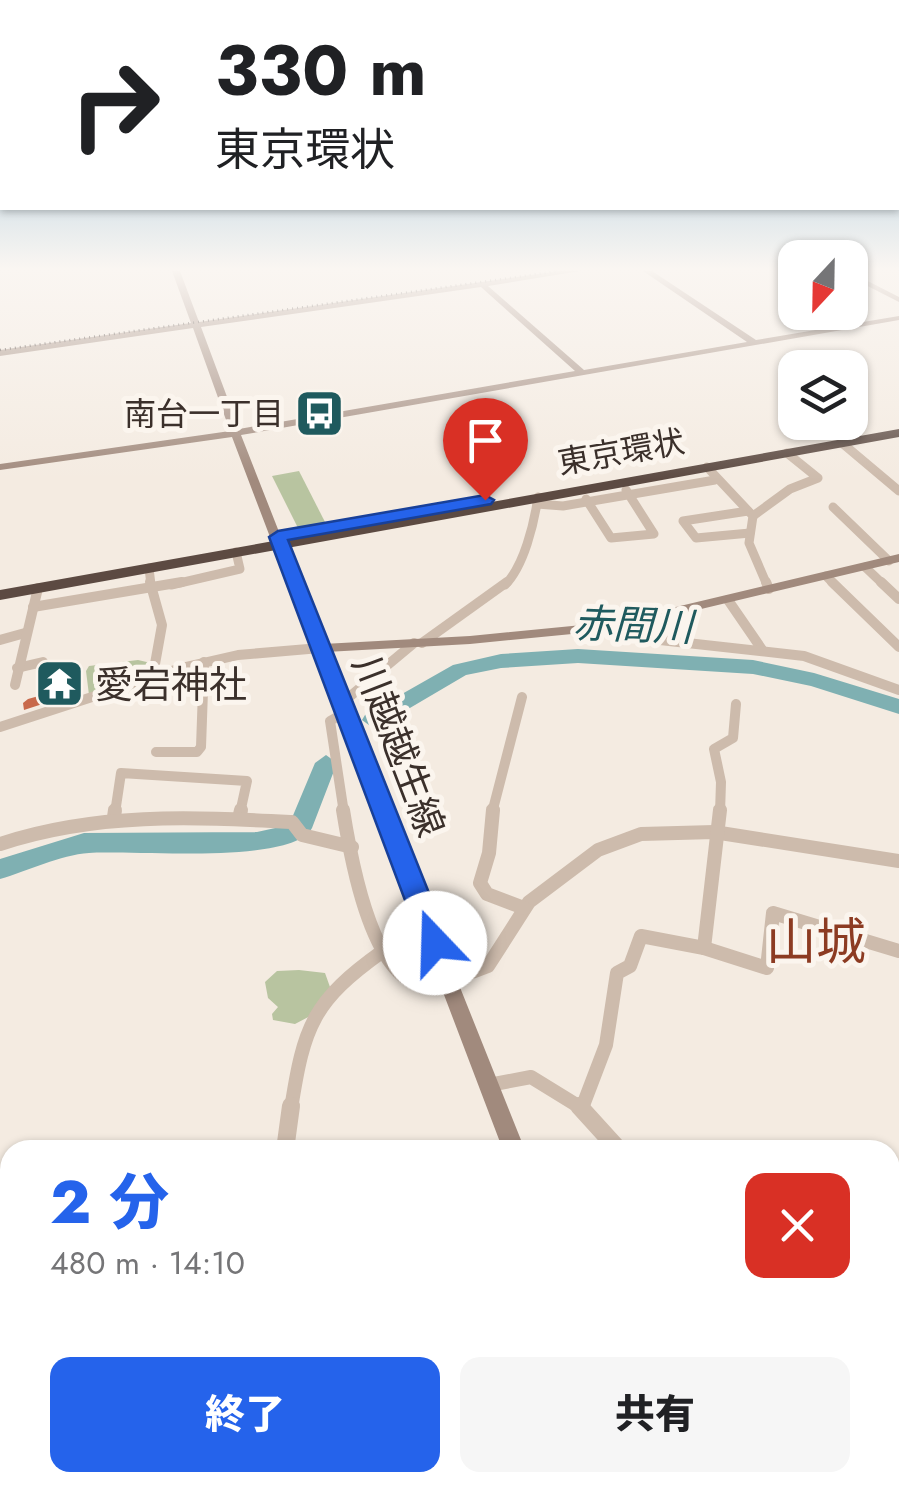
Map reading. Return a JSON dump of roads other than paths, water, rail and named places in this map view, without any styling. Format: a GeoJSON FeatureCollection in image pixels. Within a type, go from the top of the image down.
{"type":"FeatureCollection","features":[{"type":"Feature","properties":{"kind":"highway","name":"東京環状"},"geometry":{"type":"LineString","coordinates":[[0,591],[150,568],[279,540],[711,474],[787,453],[899,430]]}},
{"type":"Feature","properties":{"kind":"highway","name":"東京環状"},"geometry":{"type":"LineString","coordinates":[[0,591],[899,430]]}},
{"type":"Feature","properties":{"kind":"street"},"geometry":{"type":"LineString","coordinates":[[0,345],[36,341]]}},
{"type":"Feature","properties":{"kind":"street"},"geometry":{"type":"LineString","coordinates":[[0,353],[76,341]]}},
{"type":"Feature","properties":{"kind":"street","name":"川越越生線"},"geometry":{"type":"LineString","coordinates":[[202,341],[510,1140]]}},
{"type":"Feature","properties":{"kind":"street"},"geometry":{"type":"LineString","coordinates":[[546,341],[582,373]]}},
{"type":"Feature","properties":{"kind":"street"},"geometry":{"type":"LineString","coordinates":[[751,341],[755,343]]}},
{"type":"Feature","properties":{"kind":"street"},"geometry":{"type":"LineString","coordinates":[[0,467],[236,432],[769,341]]}},
{"type":"Feature","properties":{"kind":"street"},"geometry":{"type":"LineString","coordinates":[[842,443],[899,491]]}},
{"type":"Feature","properties":{"kind":"street"},"geometry":{"type":"LineString","coordinates":[[750,533],[696,538],[683,521],[751,514],[790,489],[818,478],[787,453]]}},
{"type":"Feature","properties":{"kind":"street"},"geometry":{"type":"LineString","coordinates":[[711,474],[751,514],[749,543],[770,589]]}},
{"type":"Feature","properties":{"kind":"street"},"geometry":{"type":"LineString","coordinates":[[584,496],[611,538],[654,534],[625,489]]}},
{"type":"Feature","properties":{"kind":"street"},"geometry":{"type":"LineString","coordinates":[[538,501],[517,573],[497,592],[418,643],[330,722],[368,924],[383,952],[409,981],[427,986],[493,962],[524,908],[586,857],[614,842],[650,832],[719,833],[899,861]]}},
{"type":"Feature","properties":{"kind":"street"},"geometry":{"type":"LineString","coordinates":[[833,507],[894,559]]}},
{"type":"Feature","properties":{"kind":"street"},"geometry":{"type":"LineString","coordinates":[[33,606],[152,589],[240,569],[236,552]]}},
{"type":"Feature","properties":{"kind":"street"},"geometry":{"type":"LineString","coordinates":[[0,727],[153,675],[238,655],[613,626],[894,559]]}},
{"type":"Feature","properties":{"kind":"street"},"geometry":{"type":"LineString","coordinates":[[150,568],[162,625],[153,675]]}},
{"type":"Feature","properties":{"kind":"street"},"geometry":{"type":"LineString","coordinates":[[865,568],[899,599]]}},
{"type":"Feature","properties":{"kind":"street"},"geometry":{"type":"LineString","coordinates":[[826,576],[899,647]]}},
{"type":"Feature","properties":{"kind":"street"},"geometry":{"type":"LineString","coordinates":[[14,685],[38,588]]}},
{"type":"Feature","properties":{"kind":"street"},"geometry":{"type":"LineString","coordinates":[[728,600],[763,651]]}},
{"type":"Feature","properties":{"kind":"street"},"geometry":{"type":"LineString","coordinates":[[613,626],[660,640],[822,661],[899,690]]}},
{"type":"Feature","properties":{"kind":"street"},"geometry":{"type":"LineString","coordinates":[[0,640],[25,634]]}},
{"type":"Feature","properties":{"kind":"street"},"geometry":{"type":"LineString","coordinates":[[16,668],[43,662]]}},
{"type":"Feature","properties":{"kind":"street"},"geometry":{"type":"LineString","coordinates":[[156,752],[197,752],[201,748],[204,662]]}},
{"type":"Feature","properties":{"kind":"street"},"geometry":{"type":"LineString","coordinates":[[522,697],[492,814],[490,853],[480,884],[487,894],[524,908]]}},
{"type":"Feature","properties":{"kind":"street"},"geometry":{"type":"LineString","coordinates":[[704,948],[719,833],[721,782],[714,750],[733,738],[736,704]]}},
{"type":"Feature","properties":{"kind":"street"},"geometry":{"type":"LineString","coordinates":[[114,817],[121,773],[247,781],[240,819]]}},
{"type":"Feature","properties":{"kind":"street"},"geometry":{"type":"LineString","coordinates":[[0,844],[39,830],[114,817],[292,822],[302,835],[352,847]]}},
{"type":"Feature","properties":{"kind":"street"},"geometry":{"type":"LineString","coordinates":[[582,1108],[606,1045],[617,973],[630,966],[641,936],[704,948],[767,968],[773,913],[899,951]]}},
{"type":"Feature","properties":{"kind":"street"},"geometry":{"type":"LineString","coordinates":[[286,1140],[297,1068],[318,1014],[335,986],[383,952]]}},
{"type":"Feature","properties":{"kind":"street"},"geometry":{"type":"LineString","coordinates":[[488,1085],[532,1077],[582,1108],[610,1140]]}},
{"type":"Feature","properties":{"kind":"waterway","name":"赤間川"},"geometry":{"type":"LineString","coordinates":[[373,720],[460,670],[501,661],[578,656],[753,667],[814,680],[899,707]]}},
{"type":"Feature","properties":{"kind":"waterway","name":"赤間川"},"geometry":{"type":"LineString","coordinates":[[300,828],[326,763]]}},
{"type":"Feature","properties":{"kind":"waterway","name":"赤間川"},"geometry":{"type":"LineString","coordinates":[[0,869],[84,843],[257,842],[288,834]]}},
{"type":"Feature","properties":{"kind":"railway"},"geometry":{"type":"LineString","coordinates":[[0,350],[67,341]]}},
{"type":"Feature","properties":{"kind":"place","name":"南台一丁目"},"geometry":{"type":"Point","coordinates":[319,414]}},
{"type":"Feature","properties":{"kind":"place","name":"愛宕神社"},"geometry":{"type":"Point","coordinates":[60,684]}},
{"type":"Feature","properties":{"kind":"district","name":"山城"},"geometry":{"type":"Point","coordinates":[816,941]}}]}
